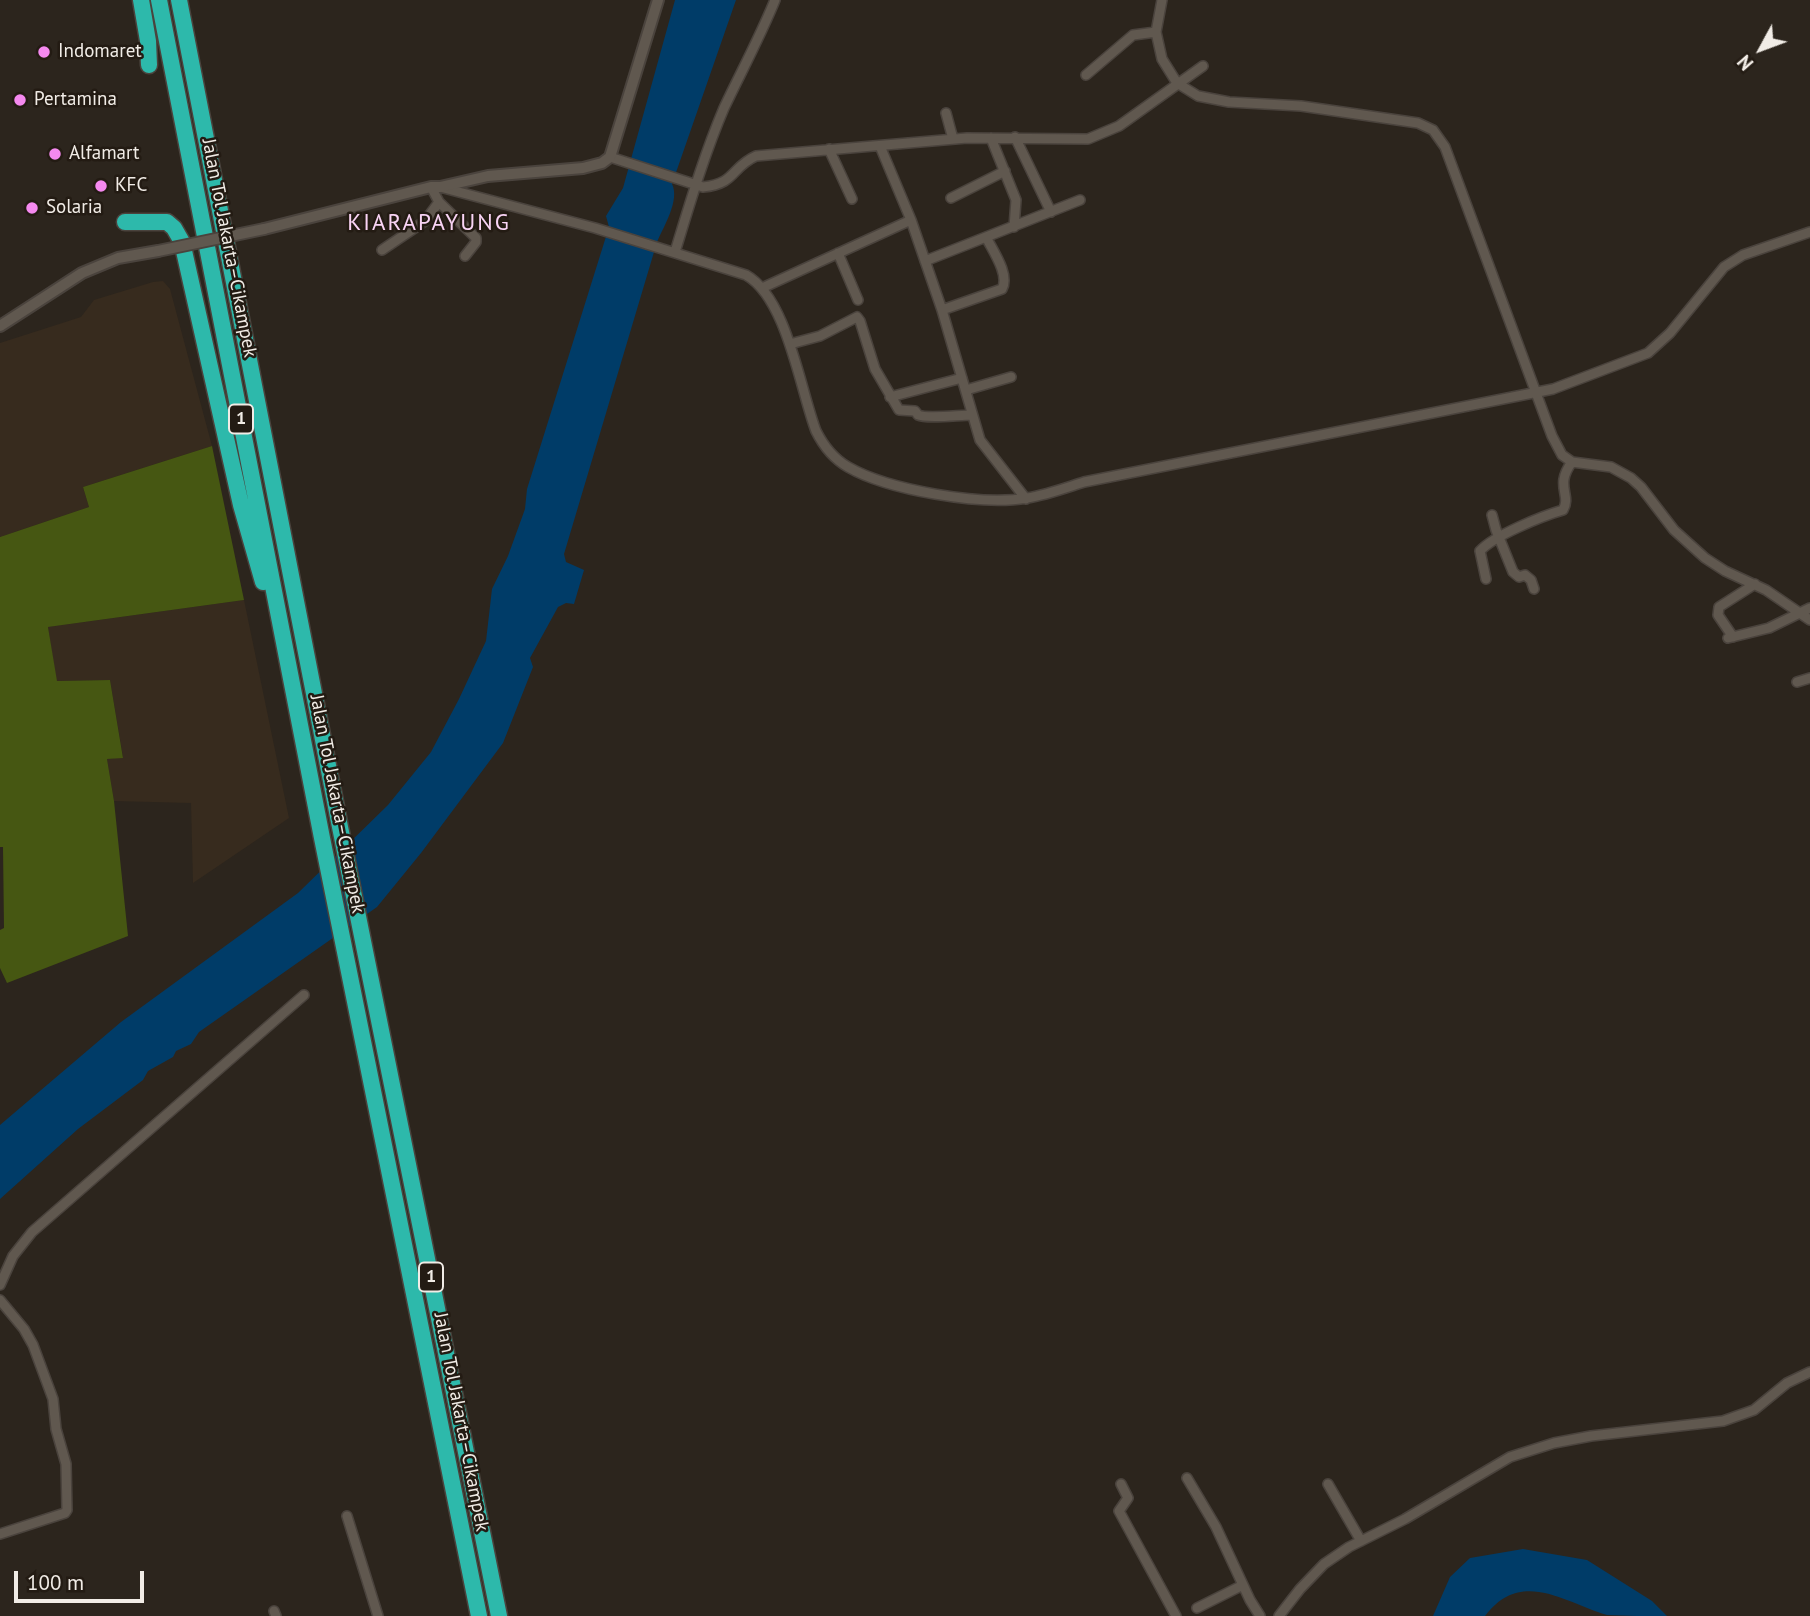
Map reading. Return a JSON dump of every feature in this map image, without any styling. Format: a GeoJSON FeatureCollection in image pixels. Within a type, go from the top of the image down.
{"type":"FeatureCollection","features":[{"type":"Feature","properties":{"kind":"highway"},"geometry":{"type":"LineString","coordinates":[[141,0],[149,65]]}},
{"type":"Feature","properties":{"kind":"highway","name":"Jalan Tol Jakarta–Cikampek"},"geometry":{"type":"LineString","coordinates":[[159,0],[322,838],[479,1616]]}},
{"type":"Feature","properties":{"kind":"highway","name":"Jalan Tol Jakarta–Cikampek"},"geometry":{"type":"LineString","coordinates":[[179,0],[339,822],[499,1616]]}},
{"type":"Feature","properties":{"kind":"highway"},"geometry":{"type":"LineString","coordinates":[[124,222],[167,222],[182,242],[241,505],[294,693]]}},
{"type":"Feature","properties":{"kind":"street"},"geometry":{"type":"LineString","coordinates":[[0,326],[71,279],[118,258],[264,229],[488,176],[603,163],[610,158],[658,0]]}},
{"type":"Feature","properties":{"kind":"street"},"geometry":{"type":"LineString","coordinates":[[675,252],[695,185],[725,107],[775,0]]}},
{"type":"Feature","properties":{"kind":"street"},"geometry":{"type":"LineString","coordinates":[[1162,0],[1156,32],[1162,59],[1177,83],[1198,96],[1211,100],[1301,106],[1418,123],[1433,130],[1445,147],[1552,436],[1562,455],[1572,462],[1601,465],[1621,472],[1641,486],[1674,530],[1705,558],[1725,571],[1806,611],[1810,620]]}},
{"type":"Feature","properties":{"kind":"street"},"geometry":{"type":"LineString","coordinates":[[1086,75],[1133,35],[1156,32]]}},
{"type":"Feature","properties":{"kind":"street"},"geometry":{"type":"LineString","coordinates":[[610,158],[695,185],[715,186],[728,181],[743,163],[756,156],[953,139],[1088,139],[1119,126],[1203,66]]}},
{"type":"Feature","properties":{"kind":"street"},"geometry":{"type":"LineString","coordinates":[[946,113],[953,139]]}},
{"type":"Feature","properties":{"kind":"street"},"geometry":{"type":"LineString","coordinates":[[1015,137],[1051,212]]}},
{"type":"Feature","properties":{"kind":"street"},"geometry":{"type":"LineString","coordinates":[[991,138],[1016,200],[1014,227]]}},
{"type":"Feature","properties":{"kind":"street"},"geometry":{"type":"LineString","coordinates":[[880,146],[911,220],[942,310],[980,440],[1026,499]]}},
{"type":"Feature","properties":{"kind":"street"},"geometry":{"type":"LineString","coordinates":[[829,149],[852,199]]}},
{"type":"Feature","properties":{"kind":"street"},"geometry":{"type":"LineString","coordinates":[[951,198],[1004,171]]}},
{"type":"Feature","properties":{"kind":"street"},"geometry":{"type":"LineString","coordinates":[[436,187],[439,202],[475,238],[476,242],[465,256]]}},
{"type":"Feature","properties":{"kind":"street"},"geometry":{"type":"LineString","coordinates":[[436,187],[596,228],[746,275],[762,288],[776,311],[790,344],[822,444],[847,467],[904,487],[985,499],[1026,499],[1084,482],[1553,388],[1648,353],[1670,333],[1724,267],[1743,255],[1810,232]]}},
{"type":"Feature","properties":{"kind":"street"},"geometry":{"type":"LineString","coordinates":[[925,261],[1080,200]]}},
{"type":"Feature","properties":{"kind":"street"},"geometry":{"type":"LineString","coordinates":[[382,250],[425,221],[439,202]]}},
{"type":"Feature","properties":{"kind":"street"},"geometry":{"type":"LineString","coordinates":[[762,288],[911,220]]}},
{"type":"Feature","properties":{"kind":"street"},"geometry":{"type":"LineString","coordinates":[[942,310],[1002,289],[1005,277],[986,237]]}},
{"type":"Feature","properties":{"kind":"street"},"geometry":{"type":"LineString","coordinates":[[838,253],[858,300]]}},
{"type":"Feature","properties":{"kind":"street"},"geometry":{"type":"LineString","coordinates":[[790,344],[820,336],[857,317],[875,369],[899,410],[915,411],[919,417],[972,415]]}},
{"type":"Feature","properties":{"kind":"street"},"geometry":{"type":"LineString","coordinates":[[966,390],[1011,377]]}},
{"type":"Feature","properties":{"kind":"street"},"geometry":{"type":"LineString","coordinates":[[890,397],[962,378]]}},
{"type":"Feature","properties":{"kind":"street"},"geometry":{"type":"LineString","coordinates":[[1486,579],[1480,551],[1486,544],[1530,522],[1563,510],[1566,500],[1562,482],[1572,462]]}},
{"type":"Feature","properties":{"kind":"street"},"geometry":{"type":"LineString","coordinates":[[1492,515],[1513,572],[1519,577],[1529,577],[1534,589]]}},
{"type":"Feature","properties":{"kind":"street"},"geometry":{"type":"LineString","coordinates":[[1755,584],[1719,607],[1718,615],[1730,638],[1769,628],[1806,611]]}},
{"type":"Feature","properties":{"kind":"street"},"geometry":{"type":"LineString","coordinates":[[1797,682],[1810,678]]}},
{"type":"Feature","properties":{"kind":"street"},"geometry":{"type":"LineString","coordinates":[[0,1285],[13,1256],[32,1232],[304,995]]}},
{"type":"Feature","properties":{"kind":"street"},"geometry":{"type":"LineString","coordinates":[[0,1300],[24,1329],[33,1345],[53,1399],[54,1420],[66,1464],[67,1510],[65,1513],[0,1534]]}},
{"type":"Feature","properties":{"kind":"street"},"geometry":{"type":"LineString","coordinates":[[1279,1616],[1300,1588],[1324,1564],[1510,1457],[1554,1443],[1649,1428],[1723,1421],[1744,1415],[1766,1402],[1787,1383],[1810,1372]]}},
{"type":"Feature","properties":{"kind":"street"},"geometry":{"type":"LineString","coordinates":[[1187,1478],[1216,1527],[1260,1616]]}},
{"type":"Feature","properties":{"kind":"street"},"geometry":{"type":"LineString","coordinates":[[1121,1484],[1128,1498],[1119,1511],[1176,1616]]}},
{"type":"Feature","properties":{"kind":"street"},"geometry":{"type":"LineString","coordinates":[[1328,1484],[1362,1541]]}},
{"type":"Feature","properties":{"kind":"street"},"geometry":{"type":"LineString","coordinates":[[347,1516],[379,1616]]}},
{"type":"Feature","properties":{"kind":"street"},"geometry":{"type":"LineString","coordinates":[[1197,1608],[1219,1602],[1243,1585]]}},
{"type":"Feature","properties":{"kind":"shaded area"},"geometry":{"type":"Polygon","coordinates":[[[163,281],[170,289],[212,446],[83,487],[89,507],[0,537],[0,343],[81,317],[94,300],[163,281]]]}},
{"type":"Feature","properties":{"kind":"shaded area"},"geometry":{"type":"Polygon","coordinates":[[[244,600],[289,818],[193,883],[191,803],[114,801],[107,759],[123,757],[110,680],[56,681],[48,627],[244,600]]]}},
{"type":"Feature","properties":{"kind":"green space"},"geometry":{"type":"Polygon","coordinates":[[[212,446],[244,600],[48,627],[57,681],[110,680],[123,758],[107,759],[128,936],[7,983],[0,968],[0,930],[4,928],[3,847],[0,847],[0,537],[89,507],[83,487],[212,446]]]}},
{"type":"Feature","properties":{"kind":"water"},"geometry":{"type":"Polygon","coordinates":[[[675,0],[736,0],[672,184],[673,205],[657,242],[564,554],[566,562],[584,570],[574,604],[566,603],[558,607],[530,658],[533,667],[503,743],[377,907],[199,1032],[191,1044],[176,1051],[173,1057],[148,1071],[143,1080],[78,1129],[0,1199],[0,1125],[121,1022],[298,893],[388,805],[431,752],[486,641],[492,589],[508,556],[525,509],[527,489],[609,227],[606,216],[623,188],[675,0]]]}},
{"type":"Feature","properties":{"kind":"water"},"geometry":{"type":"Polygon","coordinates":[[[1523,1549],[1587,1560],[1652,1601],[1667,1616],[1607,1615],[1559,1597],[1528,1591],[1513,1594],[1499,1602],[1485,1616],[1433,1616],[1450,1577],[1470,1558],[1523,1549]]]}},
{"type":"Feature","properties":{"kind":"place","name":"Indomaret"},"geometry":{"type":"Point","coordinates":[44,52]}},
{"type":"Feature","properties":{"kind":"place","name":"Pertamina"},"geometry":{"type":"Point","coordinates":[20,100]}},
{"type":"Feature","properties":{"kind":"place","name":"Alfamart"},"geometry":{"type":"Point","coordinates":[55,154]}},
{"type":"Feature","properties":{"kind":"place","name":"KFC"},"geometry":{"type":"Point","coordinates":[101,186]}},
{"type":"Feature","properties":{"kind":"place","name":"Solaria"},"geometry":{"type":"Point","coordinates":[32,208]}},
{"type":"Feature","properties":{"kind":"district","name":"KIARAPAYUNG"},"geometry":{"type":"Point","coordinates":[429,223]}}]}
